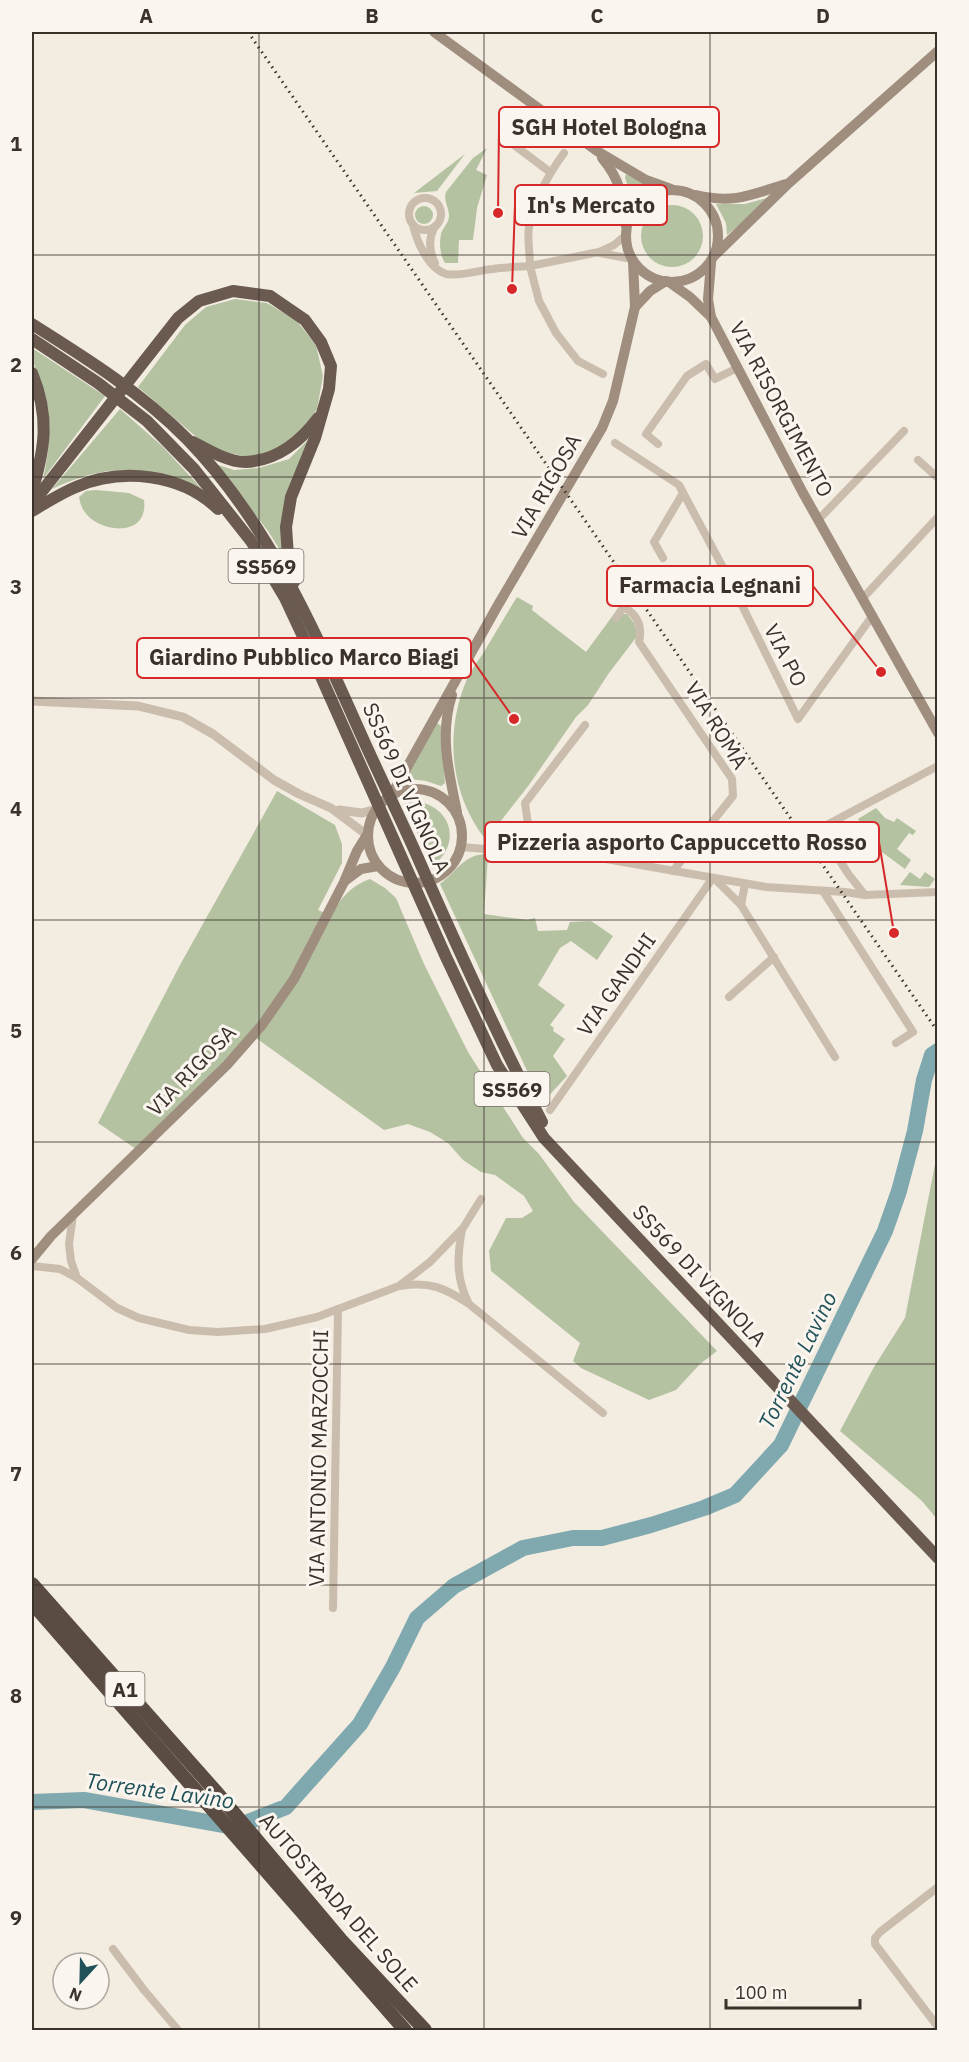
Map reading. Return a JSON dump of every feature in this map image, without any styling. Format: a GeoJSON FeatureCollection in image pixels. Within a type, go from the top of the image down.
{"type":"FeatureCollection","features":[{"type":"Feature","properties":{"kind":"highway"},"geometry":{"type":"LineString","coordinates":[[38,490],[178,318],[199,301],[233,291],[270,296],[305,320],[321,342],[331,366],[329,389],[323,412],[291,497],[286,527],[288,556],[296,594]]}},
{"type":"Feature","properties":{"kind":"highway","name":"SS569 DI VIGNOLA"},"geometry":{"type":"LineString","coordinates":[[32,324],[85,357],[147,403],[187,439],[254,521],[296,594],[326,655],[458,951],[509,1059],[543,1125],[605,1203]]}},
{"type":"Feature","properties":{"kind":"highway","name":"SS569 DI VIGNOLA"},"geometry":{"type":"LineString","coordinates":[[32,339],[98,383],[147,422],[194,469],[251,541],[285,598],[497,1065],[544,1138],[938,1558]]}},
{"type":"Feature","properties":{"kind":"highway"},"geometry":{"type":"LineString","coordinates":[[32,373],[38,389],[45,439],[38,490],[32,504]]}},
{"type":"Feature","properties":{"kind":"highway"},"geometry":{"type":"LineString","coordinates":[[187,439],[214,454],[244,462],[260,459],[279,455],[308,432],[323,412]]}},
{"type":"Feature","properties":{"kind":"highway"},"geometry":{"type":"LineString","coordinates":[[32,511],[76,487],[106,478],[146,476],[183,484],[209,500],[251,541]]}},
{"type":"Feature","properties":{"kind":"highway","name":"AUTOSTRADA DEL SOLE"},"geometry":{"type":"LineString","coordinates":[[32,1584],[218,1794],[341,1940],[425,2031]]}},
{"type":"Feature","properties":{"kind":"highway","name":"AUTOSTRADA DEL SOLE"},"geometry":{"type":"LineString","coordinates":[[32,1604],[405,2031]]}},
{"type":"Feature","properties":{"kind":"main road"},"geometry":{"type":"LineString","coordinates":[[435,32],[597,151],[646,180],[674,190],[715,200],[742,198],[789,183]]}},
{"type":"Feature","properties":{"kind":"main road"},"geometry":{"type":"LineString","coordinates":[[597,151],[608,164],[620,186],[624,199],[629,252],[633,260],[643,272],[655,279],[668,282],[683,281],[696,276],[789,183],[938,51]]}},
{"type":"Feature","properties":{"kind":"main road"},"geometry":{"type":"LineString","coordinates":[[626,234],[629,219],[636,207],[647,197],[660,191],[674,190]]}},
{"type":"Feature","properties":{"kind":"main road"},"geometry":{"type":"LineString","coordinates":[[690,193],[705,204],[716,219],[718,244],[713,259]]}},
{"type":"Feature","properties":{"kind":"main road","name":"VIA RISORGIMENTO"},"geometry":{"type":"LineString","coordinates":[[713,259],[708,299],[711,317],[819,519],[938,733]]}},
{"type":"Feature","properties":{"kind":"main road","name":"VIA RIGOSA"},"geometry":{"type":"LineString","coordinates":[[392,794],[498,605],[602,428],[614,401],[634,307],[633,260]]}},
{"type":"Feature","properties":{"kind":"main road"},"geometry":{"type":"LineString","coordinates":[[634,307],[650,291],[668,282]]}},
{"type":"Feature","properties":{"kind":"main road","name":"VIA RISORGIMENTO"},"geometry":{"type":"LineString","coordinates":[[668,282],[690,297],[711,317]]}},
{"type":"Feature","properties":{"kind":"main road","name":"VIA RIGOSA"},"geometry":{"type":"LineString","coordinates":[[459,818],[448,770],[445,739],[448,708],[460,672]]}},
{"type":"Feature","properties":{"kind":"main road"},"geometry":{"type":"LineString","coordinates":[[412,789],[433,792],[450,804],[459,818],[462,832],[461,846],[451,868],[444,874],[418,884],[399,881],[378,866],[369,848],[367,835],[375,809],[392,794],[412,789]]}},
{"type":"Feature","properties":{"kind":"main road","name":"VIA RIGOSA"},"geometry":{"type":"LineString","coordinates":[[32,1259],[73,1215],[227,1065],[262,1025],[294,979],[367,835]]}},
{"type":"Feature","properties":{"kind":"main road"},"geometry":{"type":"LineString","coordinates":[[344,882],[361,869],[378,866]]}},
{"type":"Feature","properties":{"kind":"street"},"geometry":{"type":"LineString","coordinates":[[537,105],[510,142],[550,172]]}},
{"type":"Feature","properties":{"kind":"street"},"geometry":{"type":"LineString","coordinates":[[564,153],[550,172],[539,196],[529,228],[530,266],[539,301],[556,333],[578,361],[603,374]]}},
{"type":"Feature","properties":{"kind":"street"},"geometry":{"type":"LineString","coordinates":[[438,270],[430,245],[431,234],[440,220],[441,211],[436,202],[427,198],[417,200],[411,207],[409,217],[421,247],[438,270],[453,275],[493,268],[530,266],[599,252],[614,245],[626,234]]}},
{"type":"Feature","properties":{"kind":"street"},"geometry":{"type":"LineString","coordinates":[[413,225],[423,230],[434,228]]}},
{"type":"Feature","properties":{"kind":"street"},"geometry":{"type":"LineString","coordinates":[[599,252],[633,260]]}},
{"type":"Feature","properties":{"kind":"street"},"geometry":{"type":"LineString","coordinates":[[658,444],[646,434],[687,376],[706,364],[715,379],[737,368]]}},
{"type":"Feature","properties":{"kind":"street","name":"VIA RISORGIMENTO"},"geometry":{"type":"LineString","coordinates":[[819,519],[904,431]]}},
{"type":"Feature","properties":{"kind":"street","name":"VIA PO"},"geometry":{"type":"LineString","coordinates":[[615,443],[679,485],[728,577],[798,719],[873,615]]}},
{"type":"Feature","properties":{"kind":"street"},"geometry":{"type":"LineString","coordinates":[[918,460],[938,478]]}},
{"type":"Feature","properties":{"kind":"street"},"geometry":{"type":"LineString","coordinates":[[663,558],[654,542],[683,493]]}},
{"type":"Feature","properties":{"kind":"street"},"geometry":{"type":"LineString","coordinates":[[863,598],[938,518]]}},
{"type":"Feature","properties":{"kind":"street","name":"VIA ROMA"},"geometry":{"type":"LineString","coordinates":[[616,618],[622,609],[634,615],[640,627],[639,642],[732,779],[733,796],[673,871]]}},
{"type":"Feature","properties":{"kind":"street"},"geometry":{"type":"LineString","coordinates":[[32,701],[138,706],[183,717],[213,735],[274,780],[299,794],[331,808],[350,813],[362,813],[375,809]]}},
{"type":"Feature","properties":{"kind":"street"},"geometry":{"type":"LineString","coordinates":[[532,853],[525,803],[585,725]]}},
{"type":"Feature","properties":{"kind":"street"},"geometry":{"type":"LineString","coordinates":[[866,895],[849,875],[819,829],[938,766]]}},
{"type":"Feature","properties":{"kind":"street"},"geometry":{"type":"LineString","coordinates":[[331,808],[367,835]]}},
{"type":"Feature","properties":{"kind":"street"},"geometry":{"type":"LineString","coordinates":[[461,846],[606,859],[745,884],[866,895],[938,892]]}},
{"type":"Feature","properties":{"kind":"street"},"geometry":{"type":"LineString","coordinates":[[844,892],[849,886],[849,875]]}},
{"type":"Feature","properties":{"kind":"street"},"geometry":{"type":"LineString","coordinates":[[714,879],[741,904],[835,1057]]}},
{"type":"Feature","properties":{"kind":"street","name":"VIA GANDHI"},"geometry":{"type":"LineString","coordinates":[[550,1110],[714,879]]}},
{"type":"Feature","properties":{"kind":"street"},"geometry":{"type":"LineString","coordinates":[[741,904],[745,884]]}},
{"type":"Feature","properties":{"kind":"street"},"geometry":{"type":"LineString","coordinates":[[823,891],[913,1032],[896,1043]]}},
{"type":"Feature","properties":{"kind":"street"},"geometry":{"type":"LineString","coordinates":[[729,997],[774,957]]}},
{"type":"Feature","properties":{"kind":"street"},"geometry":{"type":"LineString","coordinates":[[399,1286],[430,1262],[462,1228],[481,1199]]}},
{"type":"Feature","properties":{"kind":"street"},"geometry":{"type":"LineString","coordinates":[[73,1215],[70,1253],[77,1278]]}},
{"type":"Feature","properties":{"kind":"street"},"geometry":{"type":"LineString","coordinates":[[462,1228],[457,1268],[462,1290],[469,1304]]}},
{"type":"Feature","properties":{"kind":"street"},"geometry":{"type":"LineString","coordinates":[[32,1266],[60,1269],[77,1278],[117,1308],[139,1318],[189,1330],[218,1332],[265,1329],[317,1317],[399,1286],[412,1284],[433,1286],[448,1290],[469,1304],[603,1413]]}},
{"type":"Feature","properties":{"kind":"street","name":"VIA ANTONIO MARZOCCHI"},"geometry":{"type":"LineString","coordinates":[[333,1608],[338,1309]]}},
{"type":"Feature","properties":{"kind":"street"},"geometry":{"type":"LineString","coordinates":[[938,1887],[880,1932],[875,1938],[875,1944],[938,2027]]}},
{"type":"Feature","properties":{"kind":"street"},"geometry":{"type":"LineString","coordinates":[[113,1949],[178,2031]]}},
{"type":"Feature","properties":{"kind":"green space"},"geometry":{"type":"Polygon","coordinates":[[[487,148],[476,170],[487,175],[477,208],[473,240],[459,240],[458,263],[445,263],[440,241],[449,218],[446,192],[473,158],[487,148]]]}},
{"type":"Feature","properties":{"kind":"green space"},"geometry":{"type":"Polygon","coordinates":[[[465,154],[437,191],[414,193],[465,154]]]}},
{"type":"Feature","properties":{"kind":"green space"},"geometry":{"type":"Polygon","coordinates":[[[626,174],[651,187],[633,200],[625,178],[626,174]]]}},
{"type":"Feature","properties":{"kind":"green space"},"geometry":{"type":"Polygon","coordinates":[[[770,197],[770,200],[727,235],[726,223],[716,204],[745,204],[770,197]]]}},
{"type":"Feature","properties":{"kind":"green space"},"geometry":{"type":"Polygon","coordinates":[[[672,205],[684,207],[694,214],[701,224],[703,236],[701,248],[694,258],[684,265],[672,267],[660,265],[650,258],[643,248],[641,236],[643,224],[650,214],[660,207],[672,205]]]}},
{"type":"Feature","properties":{"kind":"green space"},"geometry":{"type":"Polygon","coordinates":[[[420,206],[428,206],[433,211],[431,222],[420,224],[415,219],[415,211],[420,206]]]}},
{"type":"Feature","properties":{"kind":"green space"},"geometry":{"type":"Polygon","coordinates":[[[235,299],[267,303],[296,320],[316,345],[323,376],[317,409],[303,431],[276,450],[249,457],[223,452],[201,441],[138,387],[185,325],[206,307],[235,299]]]}},
{"type":"Feature","properties":{"kind":"green space"},"geometry":{"type":"Polygon","coordinates":[[[32,348],[105,396],[43,479],[49,425],[44,393],[34,365],[32,348]]]}},
{"type":"Feature","properties":{"kind":"green space"},"geometry":{"type":"Polygon","coordinates":[[[120,409],[162,446],[201,488],[161,475],[126,470],[92,474],[52,489],[120,409]]]}},
{"type":"Feature","properties":{"kind":"green space"},"geometry":{"type":"Polygon","coordinates":[[[311,437],[290,485],[285,558],[268,531],[215,464],[234,470],[259,468],[289,459],[311,437]]]}},
{"type":"Feature","properties":{"kind":"green space"},"geometry":{"type":"Polygon","coordinates":[[[86,491],[129,493],[144,500],[143,513],[139,521],[121,528],[100,524],[91,518],[83,509],[79,497],[86,491]]]}},
{"type":"Feature","properties":{"kind":"green space"},"geometry":{"type":"Polygon","coordinates":[[[517,597],[533,606],[532,610],[586,652],[614,614],[627,614],[634,623],[638,635],[486,840],[474,822],[458,783],[453,741],[455,720],[469,676],[517,597]]]}},
{"type":"Feature","properties":{"kind":"green space"},"geometry":{"type":"Polygon","coordinates":[[[437,723],[441,726],[445,783],[441,786],[410,779],[408,774],[437,723]]]}},
{"type":"Feature","properties":{"kind":"green space"},"geometry":{"type":"Polygon","coordinates":[[[277,791],[335,825],[342,844],[342,863],[318,910],[330,915],[352,889],[370,879],[396,898],[424,964],[468,1052],[523,1138],[539,1154],[574,1202],[717,1351],[700,1364],[676,1390],[649,1400],[581,1368],[573,1361],[580,1343],[491,1271],[489,1251],[506,1218],[522,1218],[533,1211],[524,1196],[495,1175],[481,1172],[463,1160],[448,1143],[430,1132],[408,1124],[384,1130],[256,1038],[139,1151],[98,1123],[180,965],[277,791]]]}},
{"type":"Feature","properties":{"kind":"green space"},"geometry":{"type":"Polygon","coordinates":[[[412,801],[425,803],[436,809],[448,826],[450,836],[448,846],[442,857],[432,866],[404,803],[412,801]]]}},
{"type":"Feature","properties":{"kind":"green space"},"geometry":{"type":"Polygon","coordinates":[[[876,808],[885,818],[894,822],[897,818],[916,831],[913,835],[909,833],[897,849],[911,860],[905,869],[875,847],[858,819],[876,808]]]}},
{"type":"Feature","properties":{"kind":"green space"},"geometry":{"type":"Polygon","coordinates":[[[483,854],[488,855],[484,914],[527,920],[535,918],[538,931],[567,930],[570,922],[591,921],[613,936],[597,960],[571,941],[560,948],[538,985],[565,1005],[550,1025],[554,1028],[553,1031],[565,1039],[553,1056],[567,1076],[542,1103],[440,884],[465,861],[483,854]]]}},
{"type":"Feature","properties":{"kind":"green space"},"geometry":{"type":"Polygon","coordinates":[[[910,872],[920,879],[925,872],[935,879],[929,887],[900,885],[910,872]]]}},
{"type":"Feature","properties":{"kind":"green space"},"geometry":{"type":"Polygon","coordinates":[[[937,1154],[937,1519],[922,1501],[840,1431],[874,1367],[905,1318],[937,1154]]]}},
{"type":"Feature","properties":{"kind":"waterway","name":"Torrente Lavino"},"geometry":{"type":"LineString","coordinates":[[32,1802],[84,1800],[235,1827],[286,1807],[360,1724],[393,1667],[417,1618],[454,1586],[523,1548],[573,1538],[602,1538],[704,1508],[735,1495],[781,1445],[885,1231],[899,1191],[915,1131],[924,1080],[932,1055],[938,1051]]}},
{"type":"Feature","properties":{"kind":"railway"},"geometry":{"type":"LineString","coordinates":[[248,32],[938,1032]]}},
{"type":"Feature","properties":{"kind":"place","name":"SGH Hotel Bologna"},"geometry":{"type":"Point","coordinates":[498,213]}},
{"type":"Feature","properties":{"kind":"place","name":"In's Mercato"},"geometry":{"type":"Point","coordinates":[512,289]}},
{"type":"Feature","properties":{"kind":"place","name":"Farmacia Legnani"},"geometry":{"type":"Point","coordinates":[881,672]}},
{"type":"Feature","properties":{"kind":"place","name":"Giardino Pubblico Marco Biagi"},"geometry":{"type":"Point","coordinates":[514,719]}},
{"type":"Feature","properties":{"kind":"place","name":"Pizzeria asporto Cappuccetto Rosso"},"geometry":{"type":"Point","coordinates":[894,933]}}]}
